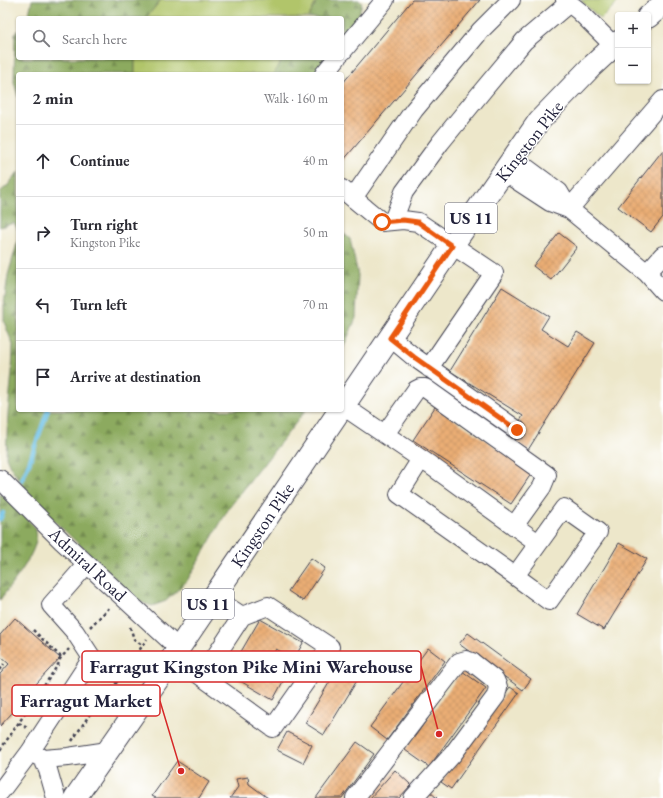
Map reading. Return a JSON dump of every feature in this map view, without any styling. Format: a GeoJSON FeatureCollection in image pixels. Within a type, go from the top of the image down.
{"type":"FeatureCollection","features":[{"type":"Feature","properties":{"kind":"main road"},"geometry":{"type":"LineString","coordinates":[[651,14],[663,4]]}},
{"type":"Feature","properties":{"kind":"main road","name":"Kingston Pike"},"geometry":{"type":"LineString","coordinates":[[344,405],[539,121],[590,68],[615,45]]}},
{"type":"Feature","properties":{"kind":"main road","name":"Kingston Pike"},"geometry":{"type":"LineString","coordinates":[[75,798],[339,412]]}},
{"type":"Feature","properties":{"kind":"street"},"geometry":{"type":"LineString","coordinates":[[344,50],[385,0]]}},
{"type":"Feature","properties":{"kind":"street"},"geometry":{"type":"LineString","coordinates":[[429,368],[494,273],[418,222],[403,220],[382,222],[348,193],[414,110],[481,30],[511,0]]}},
{"type":"Feature","properties":{"kind":"street"},"geometry":{"type":"LineString","coordinates":[[393,221],[404,192],[440,143],[524,41],[567,2],[615,43]]}},
{"type":"Feature","properties":{"kind":"street"},"geometry":{"type":"LineString","coordinates":[[326,72],[335,60]]}},
{"type":"Feature","properties":{"kind":"street"},"geometry":{"type":"LineString","coordinates":[[570,209],[663,100]]}},
{"type":"Feature","properties":{"kind":"street"},"geometry":{"type":"LineString","coordinates":[[508,165],[550,202],[570,209],[647,273],[663,291]]}},
{"type":"Feature","properties":{"kind":"street"},"geometry":{"type":"LineString","coordinates":[[647,273],[663,255]]}},
{"type":"Feature","properties":{"kind":"street"},"geometry":{"type":"LineString","coordinates":[[390,338],[429,368],[517,430]]}},
{"type":"Feature","properties":{"kind":"street"},"geometry":{"type":"LineString","coordinates":[[385,434],[416,390],[425,388],[547,475],[542,487],[514,526]]}},
{"type":"Feature","properties":{"kind":"street"},"geometry":{"type":"LineString","coordinates":[[344,409],[385,434],[538,543]]}},
{"type":"Feature","properties":{"kind":"street"},"geometry":{"type":"LineString","coordinates":[[421,459],[399,494],[549,601],[598,532],[564,508],[515,576]]}},
{"type":"Feature","properties":{"kind":"street","name":"Admiral Road"},"geometry":{"type":"LineString","coordinates":[[0,479],[62,541],[155,627],[176,652],[202,677],[273,728],[330,647],[268,606],[242,616]]}},
{"type":"Feature","properties":{"kind":"street"},"geometry":{"type":"LineString","coordinates":[[0,792],[44,756],[92,658],[79,638],[51,605],[87,564]]}},
{"type":"Feature","properties":{"kind":"street"},"geometry":{"type":"LineString","coordinates":[[202,677],[242,616],[213,597]]}},
{"type":"Feature","properties":{"kind":"street"},"geometry":{"type":"LineString","coordinates":[[355,798],[459,662],[466,660],[472,662],[495,680],[498,687],[496,696],[453,754],[413,798]]}},
{"type":"Feature","properties":{"kind":"street"},"geometry":{"type":"LineString","coordinates":[[44,756],[108,751]]}},
{"type":"Feature","properties":{"kind":"street"},"geometry":{"type":"LineString","coordinates":[[44,756],[56,798]]}},
{"type":"Feature","properties":{"kind":"path"},"geometry":{"type":"LineString","coordinates":[[0,749],[44,686],[60,659],[110,607]]}},
{"type":"Feature","properties":{"kind":"path"},"geometry":{"type":"LineString","coordinates":[[44,756],[60,752],[61,750],[67,748],[100,699],[118,681],[155,627]]}},
{"type":"Feature","properties":{"kind":"path"},"geometry":{"type":"LineString","coordinates":[[33,630],[61,658]]}},
{"type":"Feature","properties":{"kind":"path"},"geometry":{"type":"LineString","coordinates":[[0,670],[4,664]]}},
{"type":"Feature","properties":{"kind":"green space"},"geometry":{"type":"Polygon","coordinates":[[[32,0],[161,0],[148,16],[28,16],[32,0]]]}},
{"type":"Feature","properties":{"kind":"green space"},"geometry":{"type":"Polygon","coordinates":[[[161,0],[317,0],[309,16],[148,16],[161,0]]]}},
{"type":"Feature","properties":{"kind":"green space"},"geometry":{"type":"Polygon","coordinates":[[[317,0],[359,0],[362,3],[358,17],[344,34],[344,16],[309,16],[317,0]]]}},
{"type":"Feature","properties":{"kind":"green space"},"geometry":{"type":"Polygon","coordinates":[[[580,0],[620,0],[601,19],[580,0]]]}},
{"type":"Feature","properties":{"kind":"green space"},"geometry":{"type":"Polygon","coordinates":[[[16,32],[16,60],[135,60],[135,72],[16,72],[16,90],[14,82],[16,32]]]}},
{"type":"Feature","properties":{"kind":"green space"},"geometry":{"type":"Polygon","coordinates":[[[135,60],[282,60],[275,72],[135,72],[135,60]]]}},
{"type":"Feature","properties":{"kind":"green space"},"geometry":{"type":"Polygon","coordinates":[[[282,60],[324,60],[315,72],[275,72],[282,60]]]}},
{"type":"Feature","properties":{"kind":"green space"},"geometry":{"type":"Polygon","coordinates":[[[16,175],[16,226],[14,223],[0,227],[0,192],[16,175]]]}},
{"type":"Feature","properties":{"kind":"green space"},"geometry":{"type":"Polygon","coordinates":[[[344,234],[350,239],[358,275],[356,318],[344,346],[344,234]]]}},
{"type":"Feature","properties":{"kind":"green space"},"geometry":{"type":"Polygon","coordinates":[[[16,247],[16,412],[304,412],[229,508],[187,581],[166,601],[152,606],[140,602],[31,499],[10,466],[6,457],[13,345],[4,322],[4,303],[8,275],[16,247]]]}},
{"type":"Feature","properties":{"kind":"green space"},"geometry":{"type":"Polygon","coordinates":[[[0,494],[23,513],[35,528],[37,536],[31,555],[0,600],[0,494]]]}},
{"type":"Feature","properties":{"kind":"building"},"geometry":{"type":"Polygon","coordinates":[[[412,0],[480,0],[344,160],[344,82],[412,0]]]}},
{"type":"Feature","properties":{"kind":"building"},"geometry":{"type":"Polygon","coordinates":[[[663,150],[663,217],[651,232],[618,207],[663,150]]]}},
{"type":"Feature","properties":{"kind":"building"},"geometry":{"type":"Polygon","coordinates":[[[559,233],[577,247],[551,280],[533,266],[559,233]]]}},
{"type":"Feature","properties":{"kind":"building"},"geometry":{"type":"Polygon","coordinates":[[[502,287],[549,316],[541,329],[568,346],[577,332],[595,343],[528,450],[509,438],[523,416],[450,371],[502,287]]]}},
{"type":"Feature","properties":{"kind":"building"},"geometry":{"type":"Polygon","coordinates":[[[435,407],[533,471],[511,504],[413,440],[435,407]]]}},
{"type":"Feature","properties":{"kind":"building"},"geometry":{"type":"Polygon","coordinates":[[[619,543],[647,559],[604,630],[577,614],[619,543]]]}},
{"type":"Feature","properties":{"kind":"building"},"geometry":{"type":"Polygon","coordinates":[[[311,558],[325,568],[303,601],[288,591],[311,558]]]}},
{"type":"Feature","properties":{"kind":"building"},"geometry":{"type":"Polygon","coordinates":[[[15,618],[60,658],[36,684],[37,686],[0,726],[0,674],[9,664],[0,656],[0,635],[15,618]]]}},
{"type":"Feature","properties":{"kind":"building"},"geometry":{"type":"Polygon","coordinates":[[[260,619],[303,643],[294,659],[276,649],[267,665],[286,676],[273,700],[228,674],[260,619]]]}},
{"type":"Feature","properties":{"kind":"building"},"geometry":{"type":"Polygon","coordinates":[[[468,633],[531,679],[523,690],[459,644],[468,633]]]}},
{"type":"Feature","properties":{"kind":"building"},"geometry":{"type":"Polygon","coordinates":[[[428,648],[445,661],[387,740],[370,727],[428,648]]]}},
{"type":"Feature","properties":{"kind":"building"},"geometry":{"type":"Polygon","coordinates":[[[347,653],[367,664],[324,735],[305,723],[347,653]]]}},
{"type":"Feature","properties":{"kind":"building"},"geometry":{"type":"Polygon","coordinates":[[[462,671],[486,688],[429,767],[405,750],[462,671]]]}},
{"type":"Feature","properties":{"kind":"building"},"geometry":{"type":"Polygon","coordinates":[[[510,687],[519,693],[451,789],[441,782],[510,687]]]}},
{"type":"Feature","properties":{"kind":"building"},"geometry":{"type":"Polygon","coordinates":[[[287,732],[312,745],[303,763],[277,750],[287,732]]]}},
{"type":"Feature","properties":{"kind":"building"},"geometry":{"type":"Polygon","coordinates":[[[357,742],[374,754],[342,798],[316,798],[357,742]]]}},
{"type":"Feature","properties":{"kind":"building"},"geometry":{"type":"Polygon","coordinates":[[[177,761],[209,782],[199,798],[156,798],[152,796],[177,761]]]}},
{"type":"Feature","properties":{"kind":"building"},"geometry":{"type":"Polygon","coordinates":[[[395,770],[411,785],[399,798],[370,798],[395,770]]]}},
{"type":"Feature","properties":{"kind":"building"},"geometry":{"type":"Polygon","coordinates":[[[248,777],[249,784],[268,798],[230,798],[238,787],[236,779],[248,777]]]}},
{"type":"Feature","properties":{"kind":"building"},"geometry":{"type":"Polygon","coordinates":[[[430,792],[437,798],[425,798],[430,792]]]}},
{"type":"Feature","properties":{"kind":"waterway"},"geometry":{"type":"LineString","coordinates":[[22,480],[47,412]]}},
{"type":"Feature","properties":{"kind":"waterway"},"geometry":{"type":"LineString","coordinates":[[0,519],[3,513]]}},
{"type":"Feature","properties":{"kind":"place","name":"Farragut Kingston Pike Mini Warehouse"},"geometry":{"type":"Point","coordinates":[439,734]}},
{"type":"Feature","properties":{"kind":"place","name":"Farragut Market"},"geometry":{"type":"Point","coordinates":[181,771]}},
{"type":"Feature","properties":{"kind":"route"},"geometry":{"type":"LineString","coordinates":[[382,222],[403,220],[418,222],[452,246],[390,338],[414,357],[517,430]]}}]}
